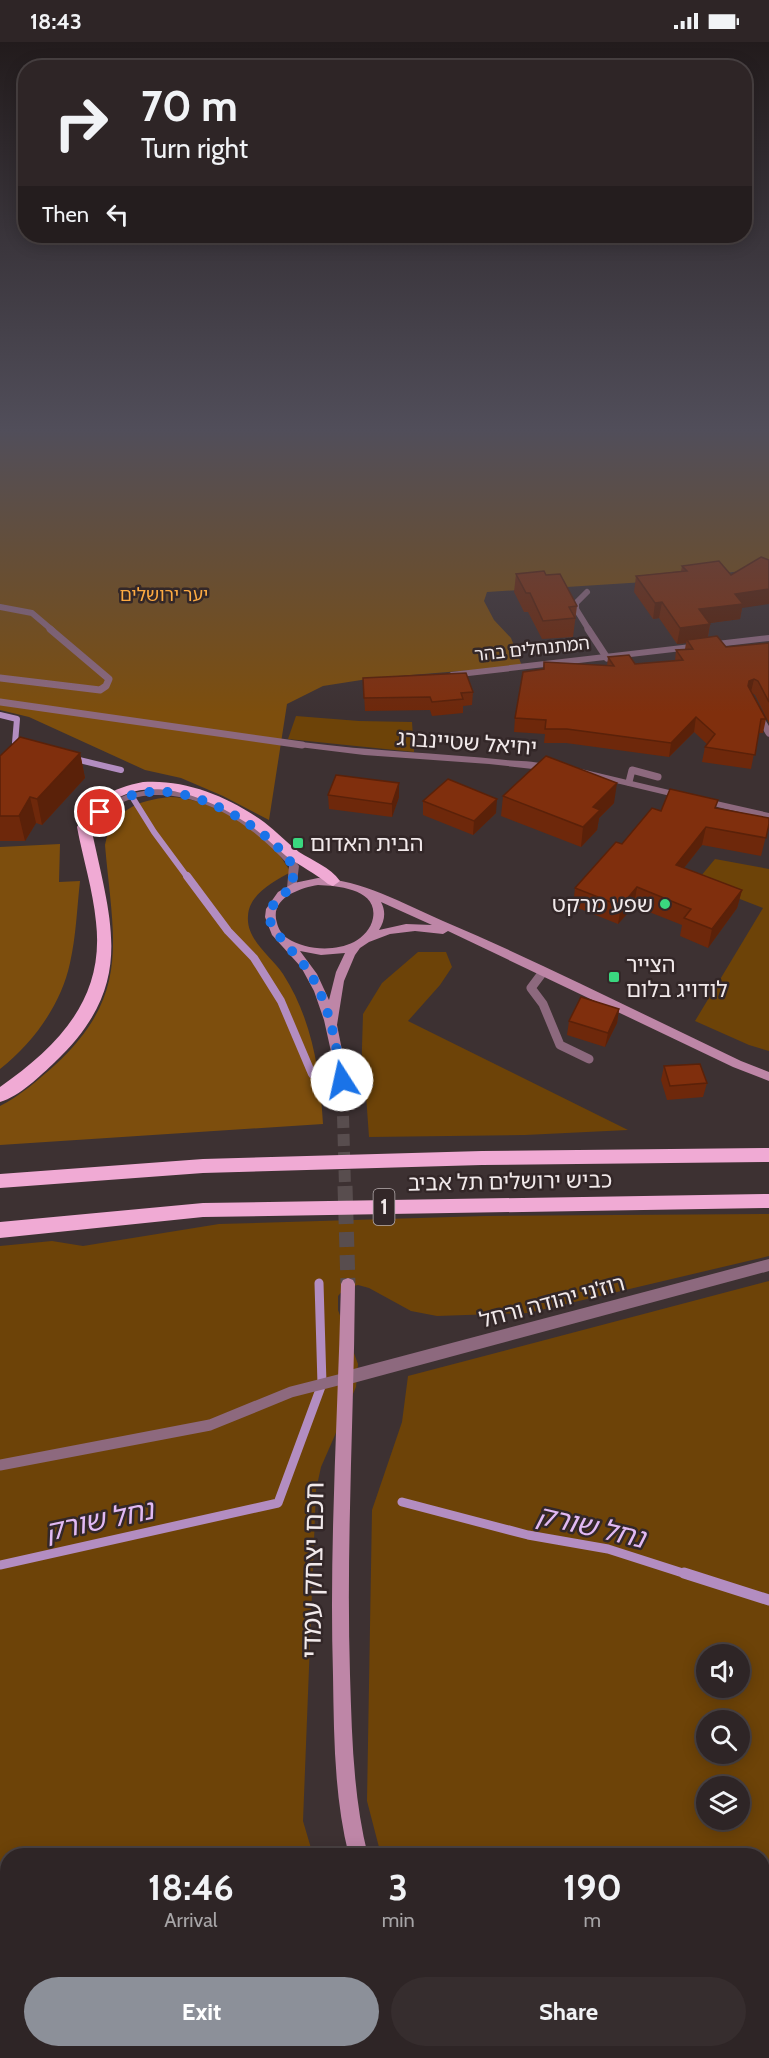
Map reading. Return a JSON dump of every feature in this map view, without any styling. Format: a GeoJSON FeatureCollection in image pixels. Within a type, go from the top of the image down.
{"type":"FeatureCollection","features":[{"type":"Feature","properties":{"kind":"highway"},"geometry":{"type":"LineString","coordinates":[[0,1096],[59,1051],[82,1022],[95,994],[104,964],[105,933],[84,827],[90,813],[105,800],[123,790],[169,786],[209,798],[267,830],[287,850],[318,867],[333,881]]}},
{"type":"Feature","properties":{"kind":"highway","name":"כביש ירושלים תל אביב"},"geometry":{"type":"LineString","coordinates":[[0,1180],[203,1166],[482,1158],[769,1155]]}},
{"type":"Feature","properties":{"kind":"highway","name":"כביש ירושלים תל אביב"},"geometry":{"type":"LineString","coordinates":[[0,1230],[203,1210],[769,1201]]}},
{"type":"Feature","properties":{"kind":"main road"},"geometry":{"type":"LineString","coordinates":[[342,1080],[333,1032],[316,984],[300,958],[272,927],[271,911],[276,901],[292,888],[306,883],[333,881],[352,885],[480,941],[769,1077]]}},
{"type":"Feature","properties":{"kind":"main road"},"geometry":{"type":"LineString","coordinates":[[333,1032],[338,978],[344,962],[377,927],[380,915],[377,905],[364,891]]}},
{"type":"Feature","properties":{"kind":"main road"},"geometry":{"type":"LineString","coordinates":[[284,941],[298,948],[332,952],[386,931],[416,927],[447,931],[480,941]]}},
{"type":"Feature","properties":{"kind":"main road","name":"חכם יצחק עמדי"},"geometry":{"type":"LineString","coordinates":[[348,1284],[339,1579],[340,1668],[346,1791],[350,1826],[356,1848]]}},
{"type":"Feature","properties":{"kind":"street","name":"המתנחלים בהר"},"geometry":{"type":"LineString","coordinates":[[440,676],[769,638]]}},
{"type":"Feature","properties":{"kind":"street","name":"יחיאל שטיינברג"},"geometry":{"type":"LineString","coordinates":[[302,745],[361,753],[472,759],[562,769],[629,782],[769,816]]}},
{"type":"Feature","properties":{"kind":"street"},"geometry":{"type":"LineString","coordinates":[[90,813],[100,812],[113,803],[137,794],[164,791],[194,797],[249,824],[270,840],[294,866],[292,888]]}},
{"type":"Feature","properties":{"kind":"street","name":"רוז'ני יהודה ורחל"},"geometry":{"type":"LineString","coordinates":[[346,1378],[769,1265]]}},
{"type":"Feature","properties":{"kind":"lane"},"geometry":{"type":"LineString","coordinates":[[587,592],[576,603],[576,609],[607,658]]}},
{"type":"Feature","properties":{"kind":"lane"},"geometry":{"type":"LineString","coordinates":[[0,607],[32,613],[109,680],[100,690],[0,678]]}},
{"type":"Feature","properties":{"kind":"lane"},"geometry":{"type":"LineString","coordinates":[[0,702],[302,745]]}},
{"type":"Feature","properties":{"kind":"lane"},"geometry":{"type":"LineString","coordinates":[[754,707],[769,733]]}},
{"type":"Feature","properties":{"kind":"lane"},"geometry":{"type":"LineString","coordinates":[[629,782],[632,770],[658,777]]}},
{"type":"Feature","properties":{"kind":"lane"},"geometry":{"type":"LineString","coordinates":[[543,972],[531,988],[543,1004],[560,1045],[589,1059]]}},
{"type":"Feature","properties":{"kind":"lane"},"geometry":{"type":"LineString","coordinates":[[0,1466],[210,1425],[291,1392],[346,1378]]}},
{"type":"Feature","properties":{"kind":"shaded area"},"geometry":{"type":"Polygon","coordinates":[[[296,716],[412,722],[414,752],[288,739],[296,716]]]}},
{"type":"Feature","properties":{"kind":"shaded area"},"geometry":{"type":"Polygon","coordinates":[[[715,859],[769,869],[769,1051],[749,1045],[695,1021],[763,908],[696,882],[715,859]]]}},
{"type":"Feature","properties":{"kind":"shaded area"},"geometry":{"type":"Polygon","coordinates":[[[418,952],[446,952],[452,967],[440,985],[408,1021],[628,1130],[525,1135],[369,1137],[366,1095],[374,1085],[361,1081],[363,1014],[382,983],[418,952]]]}},
{"type":"Feature","properties":{"kind":"shaded area"},"geometry":{"type":"Polygon","coordinates":[[[769,1214],[769,1256],[528,1313],[437,1316],[411,1311],[369,1288],[358,1285],[345,1288],[338,1296],[338,1310],[358,1364],[356,1387],[321,1467],[316,1490],[303,1821],[311,1848],[0,1848],[0,1246],[52,1241],[83,1246],[219,1224],[485,1216],[769,1214]]]}},
{"type":"Feature","properties":{"kind":"shaded area"},"geometry":{"type":"Polygon","coordinates":[[[769,1281],[769,1848],[379,1848],[367,1801],[372,1510],[402,1422],[408,1376],[769,1281]]]}},
{"type":"Feature","properties":{"kind":"green space","name":"יער ירושלים"},"geometry":{"type":"Polygon","coordinates":[[[0,525],[769,525],[769,567],[676,580],[487,592],[484,601],[494,620],[511,638],[522,666],[374,678],[323,686],[287,704],[269,820],[223,796],[181,778],[145,770],[29,717],[0,710],[0,525]]]}},
{"type":"Feature","properties":{"kind":"green space"},"geometry":{"type":"Polygon","coordinates":[[[170,797],[196,801],[222,811],[246,825],[268,842],[291,872],[270,884],[253,901],[249,908],[248,925],[255,940],[278,967],[293,991],[308,1027],[317,1065],[323,1124],[0,1145],[0,1106],[35,1082],[80,1039],[96,1014],[107,989],[112,964],[113,937],[105,845],[108,833],[113,824],[128,809],[147,801],[170,797]]]}},
{"type":"Feature","properties":{"kind":"green space"},"geometry":{"type":"Polygon","coordinates":[[[60,844],[59,882],[80,881],[75,933],[66,979],[44,1022],[24,1047],[0,1069],[0,847],[60,844]]]}},
{"type":"Feature","properties":{"kind":"building"},"geometry":{"type":"Polygon","coordinates":[[[761,557],[769,560],[769,589],[735,594],[743,604],[699,609],[710,624],[680,628],[662,602],[655,603],[636,576],[687,571],[682,566],[719,561],[731,575],[761,557]]]}},
{"type":"Feature","properties":{"kind":"building"},"geometry":{"type":"Polygon","coordinates":[[[544,571],[546,575],[560,574],[577,606],[569,607],[575,618],[543,621],[530,593],[526,593],[516,574],[544,571]]]}},
{"type":"Feature","properties":{"kind":"building"},"geometry":{"type":"Polygon","coordinates":[[[717,636],[726,647],[769,643],[769,702],[758,681],[754,679],[749,681],[748,686],[766,719],[761,719],[755,755],[705,747],[715,734],[696,717],[671,743],[567,729],[545,729],[546,720],[515,718],[523,672],[544,669],[544,662],[614,666],[608,657],[629,655],[635,664],[683,660],[676,650],[693,649],[687,640],[717,636]]]}},
{"type":"Feature","properties":{"kind":"building"},"geometry":{"type":"Polygon","coordinates":[[[466,673],[473,692],[461,693],[463,699],[432,702],[430,697],[364,698],[363,678],[466,673]]]}},
{"type":"Feature","properties":{"kind":"building"},"geometry":{"type":"Polygon","coordinates":[[[20,737],[80,753],[37,799],[30,797],[19,816],[0,816],[0,756],[20,737]]]}},
{"type":"Feature","properties":{"kind":"building"},"geometry":{"type":"Polygon","coordinates":[[[546,756],[617,783],[593,807],[600,810],[583,827],[503,796],[546,756]]]}},
{"type":"Feature","properties":{"kind":"building"},"geometry":{"type":"Polygon","coordinates":[[[336,775],[399,783],[392,804],[328,795],[336,775]]]}},
{"type":"Feature","properties":{"kind":"building"},"geometry":{"type":"Polygon","coordinates":[[[448,779],[497,799],[474,821],[423,801],[448,779]]]}},
{"type":"Feature","properties":{"kind":"building"},"geometry":{"type":"Polygon","coordinates":[[[670,789],[718,800],[715,808],[769,818],[766,838],[706,827],[676,865],[742,890],[712,929],[684,918],[691,909],[637,887],[621,906],[575,888],[616,842],[622,844],[652,808],[661,811],[670,789]]]}},
{"type":"Feature","properties":{"kind":"building"},"geometry":{"type":"Polygon","coordinates":[[[581,997],[619,1009],[608,1033],[569,1021],[581,997]]]}},
{"type":"Feature","properties":{"kind":"building"},"geometry":{"type":"Polygon","coordinates":[[[700,1064],[707,1083],[670,1086],[664,1066],[700,1064]]]}},
{"type":"Feature","properties":{"kind":"waterway"},"geometry":{"type":"LineString","coordinates":[[0,715],[17,719],[15,743],[22,745]]}},
{"type":"Feature","properties":{"kind":"waterway"},"geometry":{"type":"LineString","coordinates":[[75,759],[121,770]]}},
{"type":"Feature","properties":{"kind":"waterway"},"geometry":{"type":"LineString","coordinates":[[134,800],[188,878]]}},
{"type":"Feature","properties":{"kind":"waterway"},"geometry":{"type":"LineString","coordinates":[[187,876],[228,931],[254,958],[281,1001],[312,1074]]}},
{"type":"Feature","properties":{"kind":"waterway","name":"נחל שורק"},"geometry":{"type":"LineString","coordinates":[[0,1565],[278,1503],[322,1384],[319,1283]]}},
{"type":"Feature","properties":{"kind":"waterway","name":"נחל שורק"},"geometry":{"type":"LineString","coordinates":[[402,1502],[528,1535],[608,1549],[689,1575]]}},
{"type":"Feature","properties":{"kind":"waterway","name":"נחל שורק"},"geometry":{"type":"LineString","coordinates":[[684,1573],[769,1600]]}},
{"type":"Feature","properties":{"kind":"tunnel"},"geometry":{"type":"LineString","coordinates":[[342,1080],[345,1187]]}},
{"type":"Feature","properties":{"kind":"tunnel"},"geometry":{"type":"LineString","coordinates":[[345,1186],[348,1284]]}},
{"type":"Feature","properties":{"kind":"place","name":"הבית האדום"},"geometry":{"type":"Point","coordinates":[298,843]}},
{"type":"Feature","properties":{"kind":"place","name":"שפע מרקט"},"geometry":{"type":"Point","coordinates":[665,904]}},
{"type":"Feature","properties":{"kind":"place","name":"הצייר לודויג בלום"},"geometry":{"type":"Point","coordinates":[614,977]}},
{"type":"Feature","properties":{"kind":"route"},"geometry":{"type":"LineString","coordinates":[[100,812],[113,803],[137,794],[164,791],[194,797],[249,824],[270,840],[294,866],[292,888],[273,905],[270,921],[274,932],[306,966],[321,993],[333,1032],[342,1080]]}}]}
